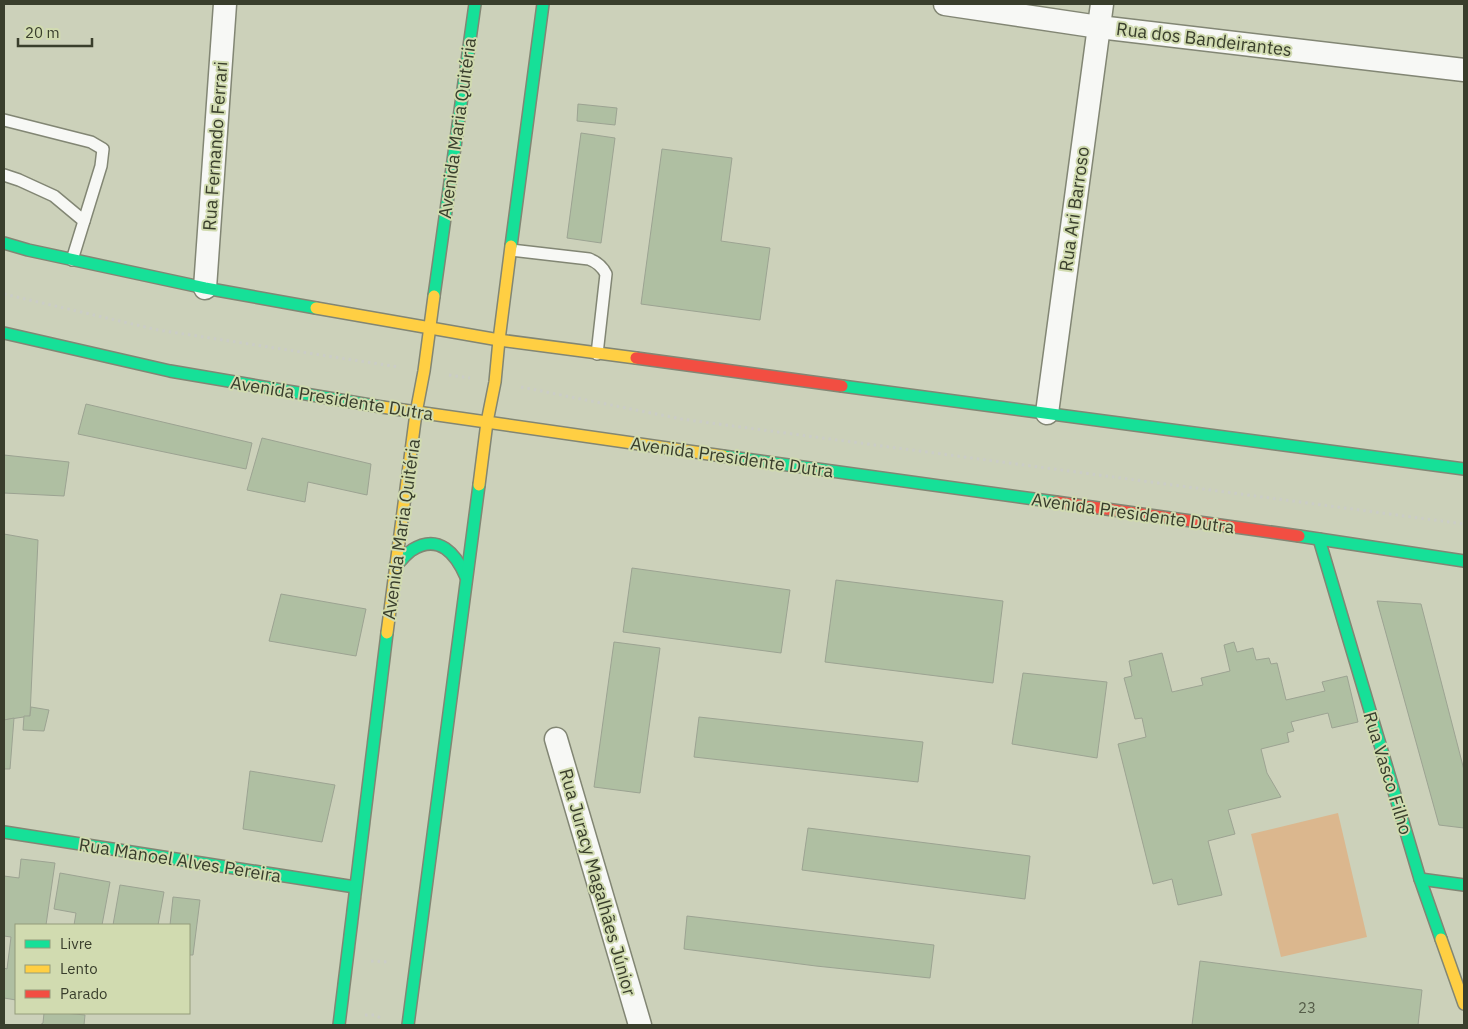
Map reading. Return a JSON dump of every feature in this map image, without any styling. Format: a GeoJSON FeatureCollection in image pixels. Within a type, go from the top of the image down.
{"type":"FeatureCollection","features":[{"type":"Feature","properties":{"kind":"main road","name":"Avenida Maria Quitéria"},"geometry":{"type":"LineString","coordinates":[[339,1025],[395,566],[475,4]]}},
{"type":"Feature","properties":{"kind":"main road"},"geometry":{"type":"LineString","coordinates":[[408,1025],[466,577],[487,422],[495,382],[543,4]]}},
{"type":"Feature","properties":{"kind":"main road"},"geometry":{"type":"LineString","coordinates":[[4,242],[28,250],[205,288],[499,340],[1464,469]]}},
{"type":"Feature","properties":{"kind":"main road","name":"Avenida Presidente Dutra"},"geometry":{"type":"LineString","coordinates":[[4,333],[170,371],[416,413],[1458,560]]}},
{"type":"Feature","properties":{"kind":"main road","name":"Rua Vasco Filho"},"geometry":{"type":"LineString","coordinates":[[1318,539],[1420,879],[1464,1004]]}},
{"type":"Feature","properties":{"kind":"main road"},"geometry":{"type":"LineString","coordinates":[[395,566],[412,550],[422,545],[433,543],[447,547],[456,557],[466,577]]}},
{"type":"Feature","properties":{"kind":"main road","name":"Rua Manoel Alves Pereira"},"geometry":{"type":"LineString","coordinates":[[4,832],[355,887]]}},
{"type":"Feature","properties":{"kind":"main road"},"geometry":{"type":"LineString","coordinates":[[1420,879],[1464,885]]}},
{"type":"Feature","properties":{"kind":"main road"},"geometry":{"type":"LineString","coordinates":[[1444,944],[1457,945]]}},
{"type":"Feature","properties":{"kind":"street","name":"Rua Fernando Ferrari"},"geometry":{"type":"LineString","coordinates":[[205,288],[225,4]]}},
{"type":"Feature","properties":{"kind":"street","name":"Rua dos Bandeirantes"},"geometry":{"type":"LineString","coordinates":[[945,4],[1099,27],[1464,70]]}},
{"type":"Feature","properties":{"kind":"street","name":"Rua Ari Barroso"},"geometry":{"type":"LineString","coordinates":[[1047,413],[1102,4]]}},
{"type":"Feature","properties":{"kind":"street","name":"Rua Juracy Magalhães Júnior"},"geometry":{"type":"LineString","coordinates":[[556,739],[640,1025]]}},
{"type":"Feature","properties":{"kind":"lane"},"geometry":{"type":"LineString","coordinates":[[4,120],[91,142],[103,149],[101,166],[72,260]]}},
{"type":"Feature","properties":{"kind":"lane"},"geometry":{"type":"LineString","coordinates":[[4,175],[54,196],[84,221]]}},
{"type":"Feature","properties":{"kind":"lane"},"geometry":{"type":"LineString","coordinates":[[511,250],[589,259],[598,262],[603,268],[606,274],[597,354]]}},
{"type":"Feature","properties":{"kind":"lane"},"geometry":{"type":"LineString","coordinates":[[1458,560],[1464,574]]}},
{"type":"Feature","properties":{"kind":"path"},"geometry":{"type":"LineString","coordinates":[[4,294],[158,330],[495,382],[681,418],[1464,524]]}},
{"type":"Feature","properties":{"kind":"path"},"geometry":{"type":"LineString","coordinates":[[347,952],[374,962],[388,962],[417,954]]}},
{"type":"Feature","properties":{"kind":"path"},"geometry":{"type":"LineString","coordinates":[[362,1015],[374,1015],[386,1021]]}},
{"type":"Feature","properties":{"kind":"shaded area"},"geometry":{"type":"Polygon","coordinates":[[[1338,813],[1367,937],[1281,957],[1251,834],[1338,813]]]}},
{"type":"Feature","properties":{"kind":"building"},"geometry":{"type":"Polygon","coordinates":[[[578,104],[617,108],[615,125],[577,121],[578,104]]]}},
{"type":"Feature","properties":{"kind":"building"},"geometry":{"type":"Polygon","coordinates":[[[581,133],[615,138],[601,243],[567,238],[581,133]]]}},
{"type":"Feature","properties":{"kind":"building"},"geometry":{"type":"Polygon","coordinates":[[[662,149],[732,158],[721,241],[770,248],[760,320],[641,304],[662,149]]]}},
{"type":"Feature","properties":{"kind":"building"},"geometry":{"type":"Polygon","coordinates":[[[86,404],[252,443],[246,469],[78,434],[86,404]]]}},
{"type":"Feature","properties":{"kind":"building"},"geometry":{"type":"Polygon","coordinates":[[[262,438],[371,464],[367,495],[308,482],[305,502],[247,490],[262,438]]]}},
{"type":"Feature","properties":{"kind":"building"},"geometry":{"type":"Polygon","coordinates":[[[4,455],[69,462],[64,496],[4,493],[4,455]]]}},
{"type":"Feature","properties":{"kind":"building"},"geometry":{"type":"Polygon","coordinates":[[[4,534],[38,540],[30,716],[4,720],[4,534]]]}},
{"type":"Feature","properties":{"kind":"building"},"geometry":{"type":"Polygon","coordinates":[[[632,568],[790,590],[781,653],[623,632],[632,568]]]}},
{"type":"Feature","properties":{"kind":"building"},"geometry":{"type":"Polygon","coordinates":[[[836,580],[1003,601],[993,683],[825,662],[836,580]]]}},
{"type":"Feature","properties":{"kind":"building"},"geometry":{"type":"Polygon","coordinates":[[[281,594],[366,609],[356,656],[269,641],[281,594]]]}},
{"type":"Feature","properties":{"kind":"building"},"geometry":{"type":"Polygon","coordinates":[[[1377,601],[1421,604],[1464,770],[1464,828],[1439,825],[1377,601]]]}},
{"type":"Feature","properties":{"kind":"building"},"geometry":{"type":"Polygon","coordinates":[[[614,642],[660,648],[640,793],[594,787],[614,642]]]}},
{"type":"Feature","properties":{"kind":"building"},"geometry":{"type":"Polygon","coordinates":[[[1234,642],[1237,652],[1253,648],[1256,660],[1269,658],[1271,664],[1277,663],[1286,700],[1325,691],[1322,682],[1347,676],[1358,722],[1332,728],[1328,713],[1291,722],[1294,731],[1287,733],[1289,742],[1261,749],[1267,773],[1281,797],[1228,810],[1235,834],[1208,841],[1222,895],[1178,905],[1172,879],[1153,884],[1118,744],[1146,737],[1142,718],[1135,719],[1124,678],[1132,676],[1129,661],[1162,653],[1172,692],[1203,685],[1201,678],[1230,671],[1224,645],[1234,642]]]}},
{"type":"Feature","properties":{"kind":"building"},"geometry":{"type":"Polygon","coordinates":[[[1023,673],[1107,682],[1097,758],[1012,744],[1023,673]]]}},
{"type":"Feature","properties":{"kind":"building"},"geometry":{"type":"Polygon","coordinates":[[[31,707],[49,710],[44,731],[23,730],[24,716],[30,716],[31,707]]]}},
{"type":"Feature","properties":{"kind":"building"},"geometry":{"type":"Polygon","coordinates":[[[699,717],[923,742],[918,782],[694,757],[699,717]]]}},
{"type":"Feature","properties":{"kind":"building"},"geometry":{"type":"Polygon","coordinates":[[[14,718],[10,769],[4,769],[4,720],[14,718]]]}},
{"type":"Feature","properties":{"kind":"building"},"geometry":{"type":"Polygon","coordinates":[[[250,771],[335,785],[322,842],[243,829],[250,771]]]}},
{"type":"Feature","properties":{"kind":"building"},"geometry":{"type":"Polygon","coordinates":[[[808,828],[1030,856],[1025,899],[802,870],[808,828]]]}},
{"type":"Feature","properties":{"kind":"building"},"geometry":{"type":"Polygon","coordinates":[[[21,859],[55,863],[46,924],[15,924],[15,1000],[4,998],[4,968],[7,969],[11,937],[4,936],[4,876],[19,878],[21,859]]]}},
{"type":"Feature","properties":{"kind":"building"},"geometry":{"type":"Polygon","coordinates":[[[60,873],[110,882],[102,924],[74,924],[76,913],[54,909],[60,873]]]}},
{"type":"Feature","properties":{"kind":"building"},"geometry":{"type":"Polygon","coordinates":[[[120,885],[164,892],[158,924],[113,924],[120,885]]]}},
{"type":"Feature","properties":{"kind":"building"},"geometry":{"type":"Polygon","coordinates":[[[173,897],[200,900],[193,955],[190,955],[190,924],[170,924],[173,897]]]}},
{"type":"Feature","properties":{"kind":"building"},"geometry":{"type":"Polygon","coordinates":[[[687,916],[934,945],[930,978],[684,949],[687,916]]]}},
{"type":"Feature","properties":{"kind":"building"},"geometry":{"type":"Polygon","coordinates":[[[1200,961],[1422,990],[1418,1025],[1192,1025],[1200,961]]]}},
{"type":"Feature","properties":{"kind":"building"},"geometry":{"type":"Polygon","coordinates":[[[44,1014],[85,1015],[84,1025],[40,1025],[43,1023],[44,1014]]]}},
{"type":"Feature","properties":{"kind":"traffic: fast"},"geometry":{"type":"LineString","coordinates":[[434,296],[475,4]]}},
{"type":"Feature","properties":{"kind":"traffic: fast"},"geometry":{"type":"LineString","coordinates":[[511,246],[543,4]]}},
{"type":"Feature","properties":{"kind":"traffic: fast"},"geometry":{"type":"LineString","coordinates":[[4,243],[28,250],[205,288],[316,308]]}},
{"type":"Feature","properties":{"kind":"traffic: fast"},"geometry":{"type":"LineString","coordinates":[[4,333],[170,371],[382,407]]}},
{"type":"Feature","properties":{"kind":"traffic: fast"},"geometry":{"type":"LineString","coordinates":[[842,386],[1464,469]]}},
{"type":"Feature","properties":{"kind":"traffic: fast"},"geometry":{"type":"LineString","coordinates":[[723,456],[1056,502]]}},
{"type":"Feature","properties":{"kind":"traffic: fast"},"geometry":{"type":"LineString","coordinates":[[408,1025],[479,485]]}},
{"type":"Feature","properties":{"kind":"traffic: fast"},"geometry":{"type":"LineString","coordinates":[[1299,536],[1464,561]]}},
{"type":"Feature","properties":{"kind":"traffic: fast"},"geometry":{"type":"LineString","coordinates":[[1319,539],[1420,879],[1441,939]]}},
{"type":"Feature","properties":{"kind":"traffic: fast"},"geometry":{"type":"LineString","coordinates":[[395,566],[408,553],[422,545],[438,545],[452,554],[466,577]]}},
{"type":"Feature","properties":{"kind":"traffic: fast"},"geometry":{"type":"LineString","coordinates":[[339,1025],[387,633]]}},
{"type":"Feature","properties":{"kind":"traffic: fast"},"geometry":{"type":"LineString","coordinates":[[4,832],[355,887]]}},
{"type":"Feature","properties":{"kind":"traffic: fast"},"geometry":{"type":"LineString","coordinates":[[1420,879],[1464,885]]}},
{"type":"Feature","properties":{"kind":"traffic: slow"},"geometry":{"type":"LineString","coordinates":[[479,485],[487,422],[495,382],[511,246]]}},
{"type":"Feature","properties":{"kind":"traffic: slow"},"geometry":{"type":"LineString","coordinates":[[387,633],[416,413],[424,371],[434,296]]}},
{"type":"Feature","properties":{"kind":"traffic: slow"},"geometry":{"type":"LineString","coordinates":[[316,308],[499,340],[636,358]]}},
{"type":"Feature","properties":{"kind":"traffic: slow"},"geometry":{"type":"LineString","coordinates":[[382,407],[723,456]]}},
{"type":"Feature","properties":{"kind":"traffic: slow"},"geometry":{"type":"LineString","coordinates":[[1441,939],[1464,1004]]}},
{"type":"Feature","properties":{"kind":"traffic: jam"},"geometry":{"type":"LineString","coordinates":[[636,358],[842,386]]}},
{"type":"Feature","properties":{"kind":"traffic: jam"},"geometry":{"type":"LineString","coordinates":[[1056,502],[1299,536]]}}]}
